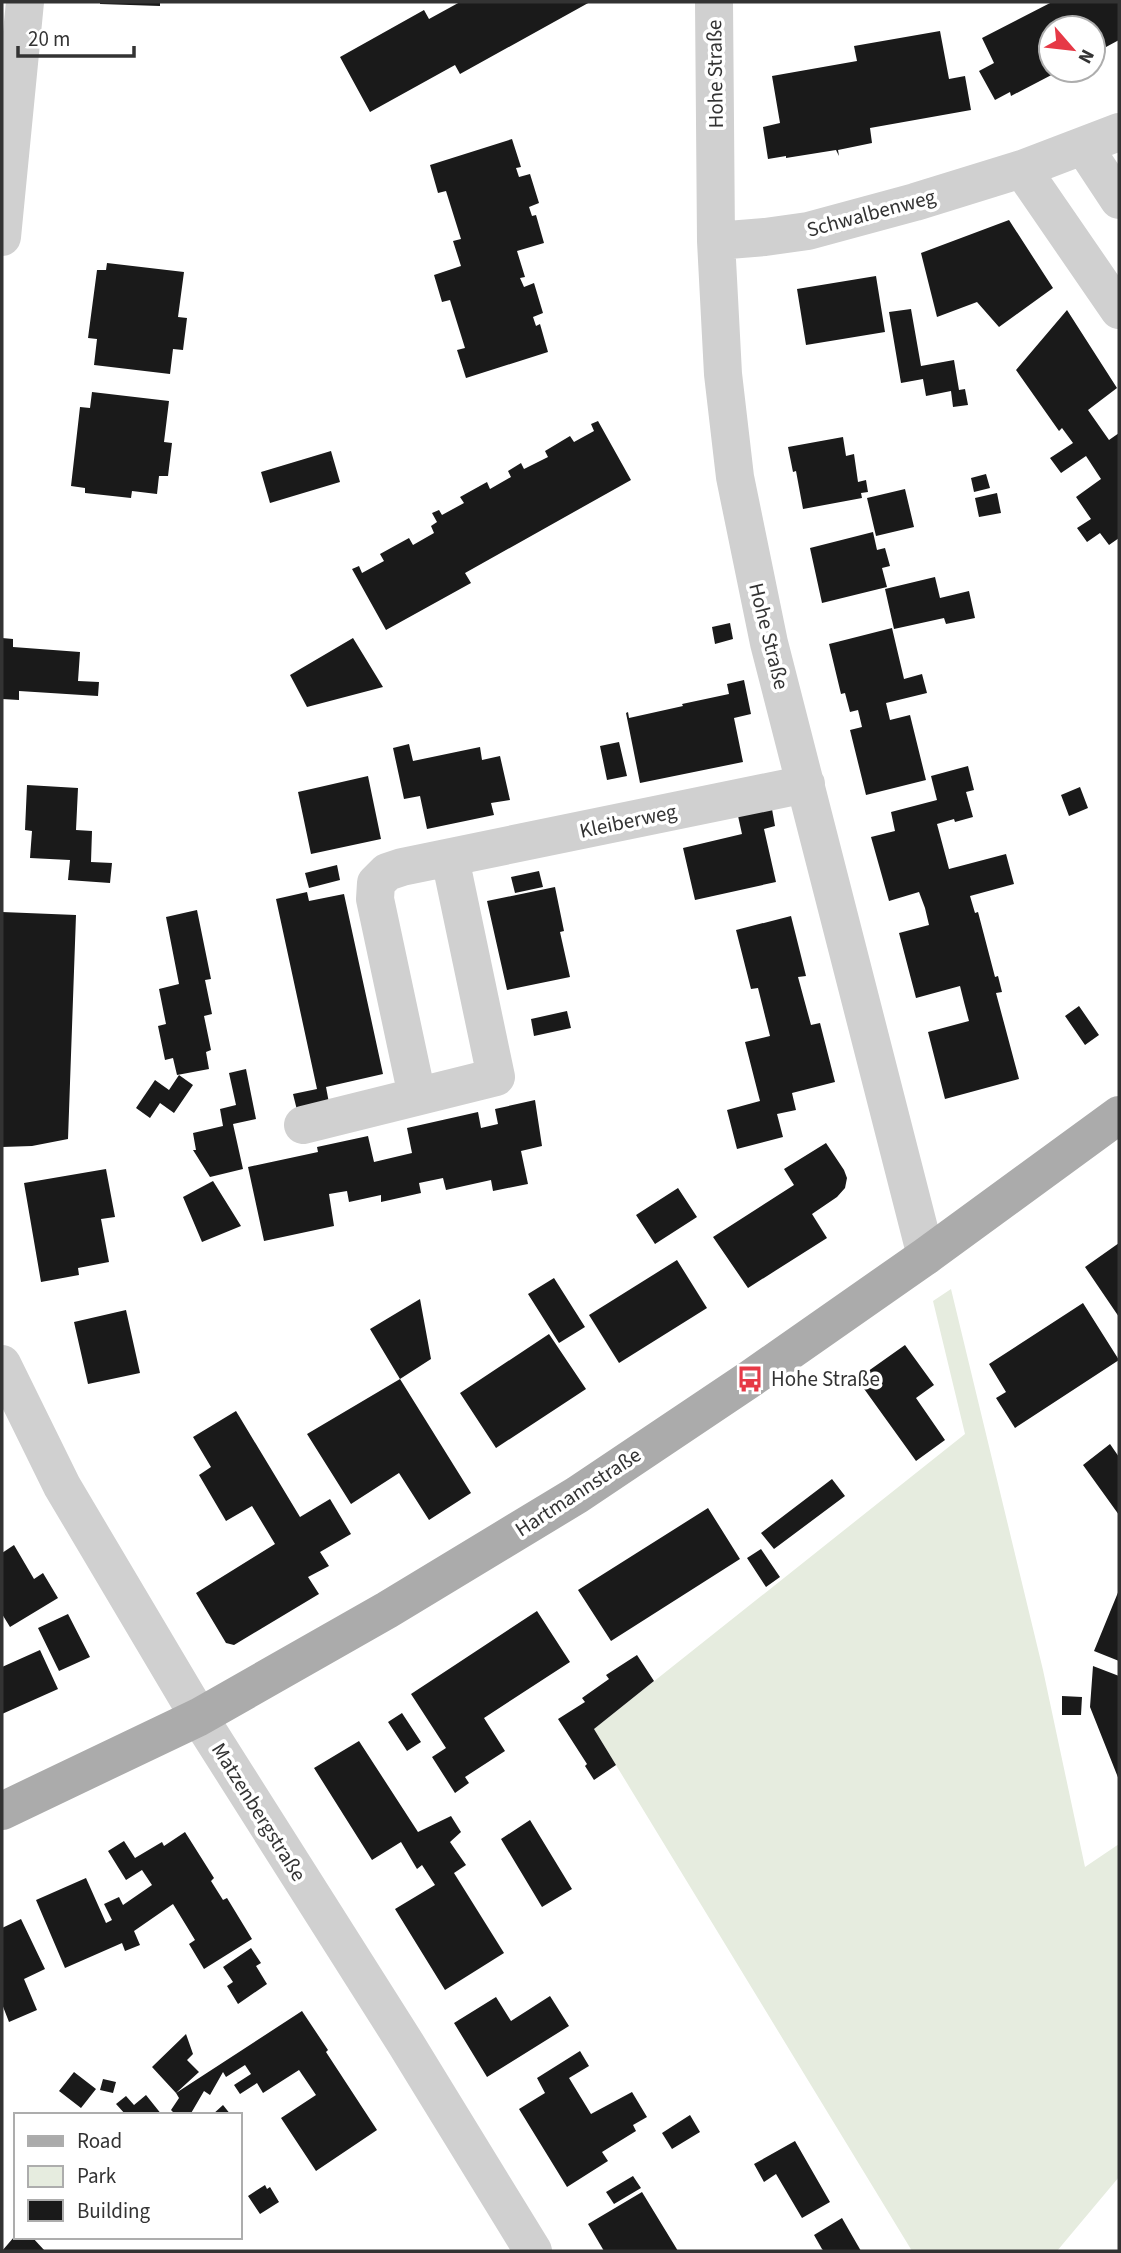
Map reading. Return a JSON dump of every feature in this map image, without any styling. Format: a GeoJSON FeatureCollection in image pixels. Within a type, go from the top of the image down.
{"type":"FeatureCollection","features":[{"type":"Feature","properties":{"kind":"main road","name":"Hartmannstraße"},"geometry":{"type":"LineString","coordinates":[[2,1811],[199,1717],[387,1610],[577,1495],[926,1256],[1119,1115]]}},
{"type":"Feature","properties":{"kind":"street"},"geometry":{"type":"LineString","coordinates":[[2,237],[24,2]]}},
{"type":"Feature","properties":{"kind":"street","name":"Hohe Straße"},"geometry":{"type":"LineString","coordinates":[[714,2],[716,241],[723,374],[735,477],[769,643],[926,1256]]}},
{"type":"Feature","properties":{"kind":"street","name":"Schwalbenweg"},"geometry":{"type":"LineString","coordinates":[[716,241],[808,231],[1022,169],[1119,132]]}},
{"type":"Feature","properties":{"kind":"street"},"geometry":{"type":"LineString","coordinates":[[1084,146],[1119,200]]}},
{"type":"Feature","properties":{"kind":"street"},"geometry":{"type":"LineString","coordinates":[[1022,169],[1119,310]]}},
{"type":"Feature","properties":{"kind":"street","name":"Kleiberweg"},"geometry":{"type":"LineString","coordinates":[[417,1096],[375,899],[376,883],[387,872],[806,784]]}},
{"type":"Feature","properties":{"kind":"street"},"geometry":{"type":"LineString","coordinates":[[303,1125],[496,1077],[450,858]]}},
{"type":"Feature","properties":{"kind":"street","name":"Matzenbergstraße"},"geometry":{"type":"LineString","coordinates":[[2,1364],[62,1486],[199,1717],[533,2251]]}},
{"type":"Feature","properties":{"kind":"green space"},"geometry":{"type":"Polygon","coordinates":[[[951,1289],[1043,1670],[1085,1867],[1119,1844],[1119,2177],[1057,2251],[912,2251],[594,1729],[965,1434],[933,1301],[951,1289]]]}},
{"type":"Feature","properties":{"kind":"building"},"geometry":{"type":"Polygon","coordinates":[[[160,2],[160,6],[100,4],[160,2]]]}},
{"type":"Feature","properties":{"kind":"building"},"geometry":{"type":"Polygon","coordinates":[[[460,2],[590,2],[460,74],[455,65],[370,112],[340,57],[424,10],[429,19],[460,2]]]}},
{"type":"Feature","properties":{"kind":"building"},"geometry":{"type":"Polygon","coordinates":[[[1052,2],[1119,2],[1119,40],[1107,46],[1107,14],[1037,14],[1037,82],[1011,96],[1010,92],[995,100],[979,71],[994,63],[982,38],[1052,2]]]}},
{"type":"Feature","properties":{"kind":"building"},"geometry":{"type":"Polygon","coordinates":[[[940,31],[949,79],[965,76],[971,110],[870,128],[872,143],[838,150],[839,156],[836,150],[768,159],[763,127],[780,123],[772,76],[857,61],[854,46],[940,31]]]}},
{"type":"Feature","properties":{"kind":"building"},"geometry":{"type":"Polygon","coordinates":[[[512,139],[521,167],[516,168],[519,177],[530,174],[539,203],[529,207],[532,216],[536,215],[544,243],[517,251],[525,277],[520,278],[524,287],[534,283],[543,313],[533,317],[536,326],[540,324],[548,352],[466,378],[457,350],[465,348],[450,300],[442,302],[434,275],[461,266],[453,241],[461,239],[446,191],[438,193],[430,165],[512,139]]]}},
{"type":"Feature","properties":{"kind":"building"},"geometry":{"type":"Polygon","coordinates":[[[1009,220],[1053,288],[999,327],[977,302],[937,317],[921,253],[1009,220]]]}},
{"type":"Feature","properties":{"kind":"building"},"geometry":{"type":"Polygon","coordinates":[[[107,263],[184,272],[178,317],[187,318],[183,350],[173,349],[170,374],[94,365],[97,339],[88,338],[97,270],[106,270],[107,263]]]}},
{"type":"Feature","properties":{"kind":"building"},"geometry":{"type":"Polygon","coordinates":[[[876,276],[885,332],[806,345],[797,289],[876,276]]]}},
{"type":"Feature","properties":{"kind":"building"},"geometry":{"type":"Polygon","coordinates":[[[911,309],[921,366],[954,360],[959,390],[965,389],[968,405],[953,407],[951,391],[926,396],[923,379],[901,383],[889,312],[911,309]]]}},
{"type":"Feature","properties":{"kind":"building"},"geometry":{"type":"Polygon","coordinates":[[[1067,310],[1117,388],[1088,410],[1109,440],[1119,433],[1119,538],[1109,545],[1100,533],[1087,542],[1077,528],[1091,519],[1076,497],[1101,479],[1086,456],[1061,473],[1050,458],[1073,443],[1062,428],[1059,431],[1016,370],[1067,310]]]}},
{"type":"Feature","properties":{"kind":"building"},"geometry":{"type":"Polygon","coordinates":[[[92,392],[169,401],[164,442],[172,443],[168,476],[159,476],[157,494],[132,491],[131,498],[85,493],[85,488],[71,486],[80,407],[90,408],[92,392]]]}},
{"type":"Feature","properties":{"kind":"building"},"geometry":{"type":"Polygon","coordinates":[[[598,421],[631,480],[465,573],[471,583],[386,630],[352,569],[359,566],[362,573],[384,561],[380,554],[409,538],[413,545],[434,533],[431,526],[437,522],[432,513],[439,510],[442,515],[464,503],[460,497],[487,482],[490,489],[511,477],[508,471],[521,463],[524,469],[548,457],[545,451],[570,436],[574,442],[594,431],[591,424],[598,421]]]}},
{"type":"Feature","properties":{"kind":"building"},"geometry":{"type":"Polygon","coordinates":[[[843,437],[846,456],[854,454],[858,482],[866,480],[868,492],[861,493],[862,498],[803,509],[796,471],[793,472],[788,447],[843,437]]]}},
{"type":"Feature","properties":{"kind":"building"},"geometry":{"type":"Polygon","coordinates":[[[331,451],[340,482],[270,503],[261,472],[331,451]]]}},
{"type":"Feature","properties":{"kind":"building"},"geometry":{"type":"Polygon","coordinates":[[[986,474],[990,488],[974,492],[971,478],[986,474]]]}},
{"type":"Feature","properties":{"kind":"building"},"geometry":{"type":"Polygon","coordinates":[[[905,489],[914,527],[876,536],[867,498],[905,489]]]}},
{"type":"Feature","properties":{"kind":"building"},"geometry":{"type":"Polygon","coordinates":[[[997,493],[1001,513],[979,517],[975,498],[997,493]]]}},
{"type":"Feature","properties":{"kind":"building"},"geometry":{"type":"Polygon","coordinates":[[[873,532],[877,550],[885,548],[890,566],[882,568],[887,587],[822,603],[810,548],[873,532]]]}},
{"type":"Feature","properties":{"kind":"building"},"geometry":{"type":"Polygon","coordinates":[[[935,577],[940,598],[969,591],[975,618],[946,624],[944,618],[894,629],[885,589],[935,577]]]}},
{"type":"Feature","properties":{"kind":"building"},"geometry":{"type":"Polygon","coordinates":[[[730,623],[733,639],[715,644],[712,627],[730,623]]]}},
{"type":"Feature","properties":{"kind":"building"},"geometry":{"type":"Polygon","coordinates":[[[892,628],[904,679],[922,674],[927,693],[886,703],[890,720],[910,715],[926,780],[866,795],[850,730],[862,727],[858,710],[850,712],[845,693],[841,694],[829,644],[892,628]]]}},
{"type":"Feature","properties":{"kind":"building"},"geometry":{"type":"Polygon","coordinates":[[[2,638],[13,639],[13,647],[80,652],[78,681],[99,682],[98,696],[19,691],[19,700],[2,699],[2,638]]]}},
{"type":"Feature","properties":{"kind":"building"},"geometry":{"type":"Polygon","coordinates":[[[353,638],[383,687],[307,707],[290,675],[353,638]]]}},
{"type":"Feature","properties":{"kind":"building"},"geometry":{"type":"Polygon","coordinates":[[[744,680],[751,714],[734,718],[743,762],[640,783],[626,713],[628,712],[629,718],[729,694],[727,684],[744,680]]]}},
{"type":"Feature","properties":{"kind":"building"},"geometry":{"type":"Polygon","coordinates":[[[619,742],[627,776],[607,780],[600,746],[619,742]]]}},
{"type":"Feature","properties":{"kind":"building"},"geometry":{"type":"Polygon","coordinates":[[[409,744],[413,761],[480,747],[482,760],[500,756],[510,800],[491,803],[494,815],[427,829],[420,796],[404,799],[393,748],[409,744]]]}},
{"type":"Feature","properties":{"kind":"building"},"geometry":{"type":"Polygon","coordinates":[[[968,766],[974,790],[966,792],[973,817],[937,824],[949,869],[1006,854],[1014,884],[970,896],[975,913],[978,912],[995,977],[998,976],[1002,992],[996,993],[1019,1079],[945,1099],[928,1032],[969,1021],[960,986],[916,998],[899,933],[929,925],[925,908],[919,892],[889,901],[871,837],[895,831],[891,812],[937,800],[931,776],[968,766]]]}},
{"type":"Feature","properties":{"kind":"building"},"geometry":{"type":"Polygon","coordinates":[[[368,776],[381,839],[311,854],[298,792],[368,776]]]}},
{"type":"Feature","properties":{"kind":"building"},"geometry":{"type":"Polygon","coordinates":[[[27,785],[78,788],[76,830],[92,831],[91,862],[112,863],[110,883],[68,880],[70,860],[30,858],[32,831],[25,830],[27,785]]]}},
{"type":"Feature","properties":{"kind":"building"},"geometry":{"type":"Polygon","coordinates":[[[1080,787],[1088,808],[1069,816],[1061,795],[1080,787]]]}},
{"type":"Feature","properties":{"kind":"building"},"geometry":{"type":"Polygon","coordinates":[[[772,809],[775,826],[764,829],[776,882],[695,900],[683,848],[742,834],[738,816],[772,809]]]}},
{"type":"Feature","properties":{"kind":"building"},"geometry":{"type":"Polygon","coordinates":[[[337,865],[340,880],[309,888],[305,873],[337,865]]]}},
{"type":"Feature","properties":{"kind":"building"},"geometry":{"type":"Polygon","coordinates":[[[539,871],[543,887],[515,893],[511,877],[539,871]]]}},
{"type":"Feature","properties":{"kind":"building"},"geometry":{"type":"Polygon","coordinates":[[[555,887],[564,931],[560,932],[570,977],[507,990],[487,901],[555,887]]]}},
{"type":"Feature","properties":{"kind":"building"},"geometry":{"type":"Polygon","coordinates":[[[307,892],[309,901],[344,894],[383,1074],[326,1087],[329,1103],[297,1110],[293,1094],[317,1089],[276,899],[307,892]]]}},
{"type":"Feature","properties":{"kind":"building"},"geometry":{"type":"Polygon","coordinates":[[[197,910],[211,979],[205,980],[212,1014],[204,1016],[211,1050],[206,1052],[209,1069],[177,1075],[173,1058],[165,1060],[158,1026],[166,1024],[159,989],[179,984],[166,917],[197,910]]]}},
{"type":"Feature","properties":{"kind":"building"},"geometry":{"type":"Polygon","coordinates":[[[2,912],[76,915],[68,1139],[32,1146],[2,1147],[2,912]]]}},
{"type":"Feature","properties":{"kind":"building"},"geometry":{"type":"Polygon","coordinates":[[[791,916],[806,976],[798,977],[811,1025],[820,1023],[835,1082],[792,1093],[796,1110],[777,1114],[783,1137],[737,1149],[727,1110],[760,1101],[745,1042],[770,1036],[758,988],[751,989],[736,930],[791,916]]]}},
{"type":"Feature","properties":{"kind":"building"},"geometry":{"type":"Polygon","coordinates":[[[1079,1006],[1099,1035],[1085,1045],[1065,1016],[1079,1006]]]}},
{"type":"Feature","properties":{"kind":"building"},"geometry":{"type":"Polygon","coordinates":[[[567,1011],[571,1028],[534,1036],[531,1019],[567,1011]]]}},
{"type":"Feature","properties":{"kind":"building"},"geometry":{"type":"Polygon","coordinates":[[[246,1069],[256,1119],[233,1124],[243,1169],[210,1177],[193,1150],[196,1150],[193,1133],[223,1126],[220,1109],[236,1105],[229,1073],[246,1069]]]}},
{"type":"Feature","properties":{"kind":"building"},"geometry":{"type":"Polygon","coordinates":[[[179,1075],[193,1085],[174,1113],[160,1103],[150,1118],[136,1108],[155,1080],[169,1090],[179,1075]]]}},
{"type":"Feature","properties":{"kind":"building"},"geometry":{"type":"Polygon","coordinates":[[[535,1100],[542,1146],[521,1151],[528,1184],[493,1191],[491,1180],[446,1190],[443,1178],[419,1183],[421,1193],[381,1202],[381,1195],[349,1202],[347,1191],[329,1194],[334,1226],[264,1241],[248,1167],[318,1152],[317,1147],[368,1136],[374,1162],[412,1153],[407,1128],[478,1112],[481,1128],[498,1124],[495,1109],[535,1100]]]}},
{"type":"Feature","properties":{"kind":"building"},"geometry":{"type":"Polygon","coordinates":[[[826,1143],[847,1178],[845,1188],[837,1197],[812,1214],[827,1238],[748,1288],[713,1237],[794,1185],[784,1169],[826,1143]]]}},
{"type":"Feature","properties":{"kind":"building"},"geometry":{"type":"Polygon","coordinates":[[[106,1169],[115,1217],[101,1219],[109,1262],[78,1268],[79,1275],[41,1282],[24,1183],[106,1169]]]}},
{"type":"Feature","properties":{"kind":"building"},"geometry":{"type":"Polygon","coordinates":[[[213,1181],[241,1226],[202,1242],[183,1197],[213,1181]]]}},
{"type":"Feature","properties":{"kind":"building"},"geometry":{"type":"Polygon","coordinates":[[[678,1188],[697,1217],[655,1244],[636,1215],[678,1188]]]}},
{"type":"Feature","properties":{"kind":"building"},"geometry":{"type":"Polygon","coordinates":[[[1119,1243],[1119,1317],[1085,1267],[1119,1243]]]}},
{"type":"Feature","properties":{"kind":"building"},"geometry":{"type":"Polygon","coordinates":[[[677,1260],[707,1308],[619,1363],[589,1315],[677,1260]]]}},
{"type":"Feature","properties":{"kind":"building"},"geometry":{"type":"Polygon","coordinates":[[[554,1278],[585,1327],[559,1343],[528,1294],[554,1278]]]}},
{"type":"Feature","properties":{"kind":"building"},"geometry":{"type":"Polygon","coordinates":[[[420,1299],[431,1359],[400,1379],[370,1329],[420,1299]]]}},
{"type":"Feature","properties":{"kind":"building"},"geometry":{"type":"Polygon","coordinates":[[[1083,1303],[1119,1360],[1015,1428],[996,1398],[1006,1392],[989,1364],[1083,1303]]]}},
{"type":"Feature","properties":{"kind":"building"},"geometry":{"type":"Polygon","coordinates":[[[126,1310],[140,1373],[88,1384],[74,1322],[126,1310]]]}},
{"type":"Feature","properties":{"kind":"building"},"geometry":{"type":"Polygon","coordinates":[[[549,1334],[586,1389],[496,1448],[460,1393],[549,1334]]]}},
{"type":"Feature","properties":{"kind":"building"},"geometry":{"type":"Polygon","coordinates":[[[905,1345],[934,1385],[916,1398],[945,1440],[916,1461],[857,1379],[905,1345]]]}},
{"type":"Feature","properties":{"kind":"building"},"geometry":{"type":"Polygon","coordinates":[[[400,1379],[471,1493],[429,1520],[399,1473],[351,1504],[307,1434],[400,1379]]]}},
{"type":"Feature","properties":{"kind":"building"},"geometry":{"type":"Polygon","coordinates":[[[236,1411],[300,1517],[330,1499],[351,1534],[320,1552],[329,1566],[308,1577],[319,1594],[234,1645],[226,1643],[196,1593],[275,1544],[252,1506],[226,1521],[199,1475],[211,1467],[193,1437],[236,1411]]]}},
{"type":"Feature","properties":{"kind":"building"},"geometry":{"type":"Polygon","coordinates":[[[1110,1444],[1119,1457],[1119,1515],[1083,1465],[1110,1444]]]}},
{"type":"Feature","properties":{"kind":"building"},"geometry":{"type":"Polygon","coordinates":[[[832,1479],[845,1496],[774,1549],[761,1533],[832,1479]]]}},
{"type":"Feature","properties":{"kind":"building"},"geometry":{"type":"Polygon","coordinates":[[[708,1508],[740,1559],[611,1641],[578,1590],[708,1508]]]}},
{"type":"Feature","properties":{"kind":"building"},"geometry":{"type":"Polygon","coordinates":[[[14,1545],[34,1579],[43,1573],[58,1598],[10,1627],[2,1614],[2,1553],[14,1545]]]}},
{"type":"Feature","properties":{"kind":"building"},"geometry":{"type":"Polygon","coordinates":[[[761,1549],[780,1577],[766,1587],[747,1558],[761,1549]]]}},
{"type":"Feature","properties":{"kind":"building"},"geometry":{"type":"Polygon","coordinates":[[[1119,1590],[1119,1661],[1094,1651],[1119,1590]]]}},
{"type":"Feature","properties":{"kind":"building"},"geometry":{"type":"Polygon","coordinates":[[[537,1611],[570,1662],[484,1718],[505,1751],[465,1777],[469,1783],[455,1793],[432,1757],[446,1748],[411,1694],[537,1611]]]}},
{"type":"Feature","properties":{"kind":"building"},"geometry":{"type":"Polygon","coordinates":[[[68,1614],[90,1657],[59,1671],[38,1628],[68,1614]]]}},
{"type":"Feature","properties":{"kind":"building"},"geometry":{"type":"Polygon","coordinates":[[[40,1650],[58,1689],[2,1714],[2,1667],[40,1650]]]}},
{"type":"Feature","properties":{"kind":"building"},"geometry":{"type":"Polygon","coordinates":[[[637,1655],[654,1681],[594,1729],[616,1765],[594,1780],[585,1766],[587,1764],[558,1719],[585,1702],[582,1698],[609,1679],[606,1675],[637,1655]]]}},
{"type":"Feature","properties":{"kind":"building"},"geometry":{"type":"Polygon","coordinates":[[[1093,1666],[1119,1676],[1119,1780],[1090,1707],[1093,1666]]]}},
{"type":"Feature","properties":{"kind":"building"},"geometry":{"type":"Polygon","coordinates":[[[1062,1696],[1082,1697],[1081,1715],[1062,1715],[1062,1696]]]}},
{"type":"Feature","properties":{"kind":"building"},"geometry":{"type":"Polygon","coordinates":[[[402,1713],[421,1742],[407,1751],[388,1722],[402,1713]]]}},
{"type":"Feature","properties":{"kind":"building"},"geometry":{"type":"Polygon","coordinates":[[[359,1741],[418,1832],[451,1816],[461,1832],[450,1842],[466,1865],[454,1873],[504,1953],[445,1990],[395,1909],[435,1885],[422,1865],[417,1869],[401,1842],[372,1860],[314,1768],[359,1741]]]}},
{"type":"Feature","properties":{"kind":"building"},"geometry":{"type":"Polygon","coordinates":[[[530,1820],[572,1889],[542,1907],[501,1839],[530,1820]]]}},
{"type":"Feature","properties":{"kind":"building"},"geometry":{"type":"Polygon","coordinates":[[[185,1832],[214,1878],[211,1881],[223,1900],[227,1898],[252,1939],[204,1969],[189,1944],[195,1940],[173,1904],[134,1931],[140,1945],[125,1951],[122,1943],[65,1968],[36,1900],[86,1878],[106,1923],[112,1920],[104,1904],[119,1897],[123,1905],[152,1885],[142,1870],[126,1880],[108,1851],[124,1841],[135,1858],[162,1842],[164,1846],[185,1832]]]}},
{"type":"Feature","properties":{"kind":"building"},"geometry":{"type":"Polygon","coordinates":[[[21,1919],[45,1969],[24,1979],[37,2010],[9,2022],[2,2004],[2,1928],[21,1919]]]}},
{"type":"Feature","properties":{"kind":"building"},"geometry":{"type":"Polygon","coordinates":[[[251,1948],[261,1963],[256,1966],[267,1984],[238,2004],[227,1986],[233,1982],[223,1967],[251,1948]]]}},
{"type":"Feature","properties":{"kind":"building"},"geometry":{"type":"Polygon","coordinates":[[[550,1996],[569,2026],[487,2077],[454,2023],[496,1997],[511,2021],[550,1996]]]}},
{"type":"Feature","properties":{"kind":"building"},"geometry":{"type":"Polygon","coordinates":[[[302,2011],[377,2130],[316,2171],[281,2118],[316,2095],[299,2070],[263,2093],[257,2083],[240,2094],[234,2085],[251,2074],[245,2065],[226,2077],[223,2072],[210,2095],[204,2091],[191,2113],[174,2113],[171,2110],[179,2098],[176,2093],[302,2011]]]}},
{"type":"Feature","properties":{"kind":"building"},"geometry":{"type":"Polygon","coordinates":[[[186,2034],[193,2054],[187,2060],[199,2072],[176,2093],[152,2067],[186,2034]]]}},
{"type":"Feature","properties":{"kind":"building"},"geometry":{"type":"Polygon","coordinates":[[[580,2051],[589,2066],[569,2078],[591,2114],[632,2092],[647,2117],[633,2125],[636,2131],[602,2152],[608,2161],[567,2187],[519,2109],[545,2093],[537,2078],[580,2051]]]}},
{"type":"Feature","properties":{"kind":"building"},"geometry":{"type":"Polygon","coordinates":[[[74,2072],[96,2089],[81,2108],[59,2091],[74,2072]]]}},
{"type":"Feature","properties":{"kind":"building"},"geometry":{"type":"Polygon","coordinates":[[[103,2079],[116,2082],[113,2093],[100,2090],[103,2079]]]}},
{"type":"Feature","properties":{"kind":"building"},"geometry":{"type":"Polygon","coordinates":[[[146,2095],[160,2113],[124,2113],[116,2104],[126,2096],[134,2105],[146,2095]]]}},
{"type":"Feature","properties":{"kind":"building"},"geometry":{"type":"Polygon","coordinates":[[[223,2105],[229,2113],[214,2113],[223,2105]]]}},
{"type":"Feature","properties":{"kind":"building"},"geometry":{"type":"Polygon","coordinates":[[[690,2115],[700,2132],[672,2149],[662,2133],[690,2115]]]}},
{"type":"Feature","properties":{"kind":"building"},"geometry":{"type":"Polygon","coordinates":[[[795,2141],[830,2202],[802,2218],[776,2174],[764,2182],[754,2164],[795,2141]]]}},
{"type":"Feature","properties":{"kind":"building"},"geometry":{"type":"Polygon","coordinates":[[[633,2176],[641,2188],[614,2204],[606,2192],[633,2176]]]}},
{"type":"Feature","properties":{"kind":"building"},"geometry":{"type":"Polygon","coordinates":[[[265,2185],[267,2189],[270,2187],[279,2202],[260,2214],[248,2196],[265,2185]]]}},
{"type":"Feature","properties":{"kind":"building"},"geometry":{"type":"Polygon","coordinates":[[[642,2192],[678,2251],[604,2251],[588,2224],[642,2192]]]}},
{"type":"Feature","properties":{"kind":"building"},"geometry":{"type":"Polygon","coordinates":[[[842,2218],[861,2251],[822,2249],[814,2235],[842,2218]]]}},
{"type":"Feature","properties":{"kind":"building"},"geometry":{"type":"Polygon","coordinates":[[[14,2237],[34,2239],[45,2251],[2,2251],[14,2237]]]}},
{"type":"Feature","properties":{"kind":"place","name":"Hohe Straße"},"geometry":{"type":"Point","coordinates":[750,1379]}}]}
